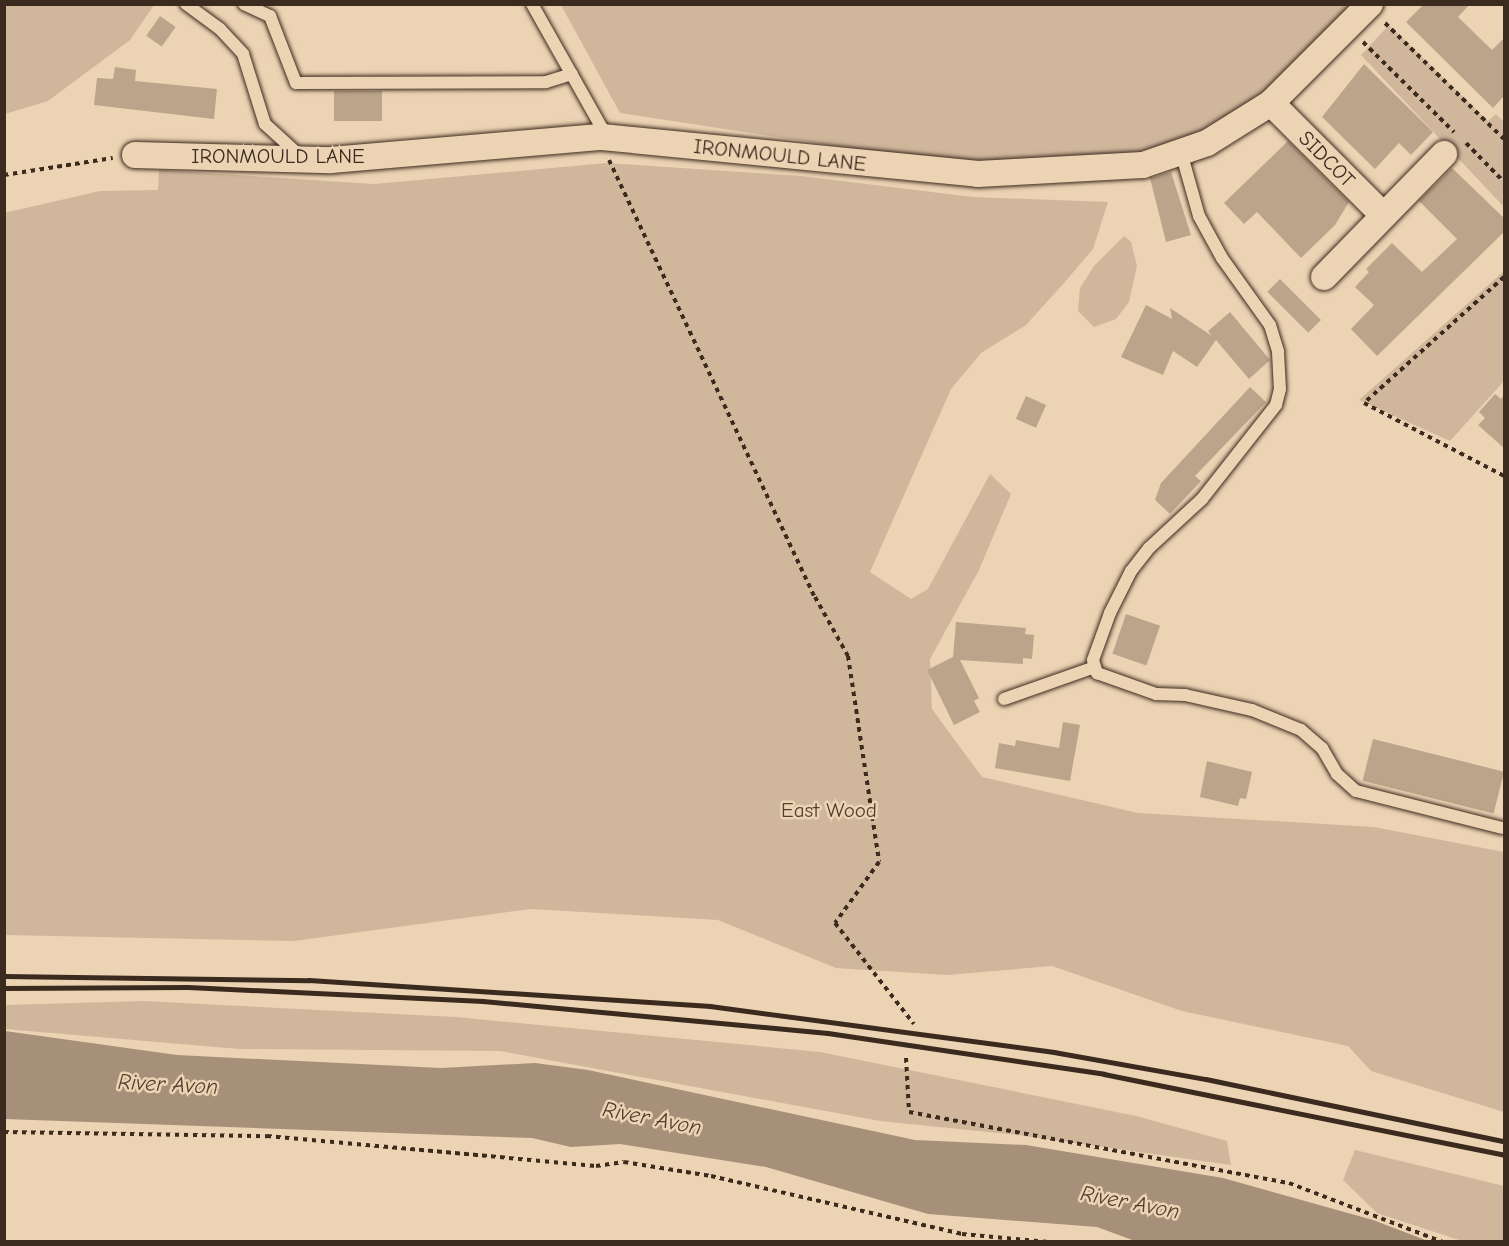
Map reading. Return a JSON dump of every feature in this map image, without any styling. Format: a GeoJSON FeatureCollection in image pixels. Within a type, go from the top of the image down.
{"type":"FeatureCollection","features":[{"type":"Feature","properties":{"kind":"street","name":"IRONMOULD LANE"},"geometry":{"type":"LineString","coordinates":[[135,155],[303,159],[605,137],[978,174],[1143,165],[1207,143],[1270,103],[1369,5]]}},
{"type":"Feature","properties":{"kind":"street","name":"SIDCOT"},"geometry":{"type":"LineString","coordinates":[[1270,103],[1383,215]]}},
{"type":"Feature","properties":{"kind":"street"},"geometry":{"type":"LineString","coordinates":[[1323,277],[1444,154]]}},
{"type":"Feature","properties":{"kind":"lane"},"geometry":{"type":"LineString","coordinates":[[186,4],[220,29],[243,54],[265,124],[303,159]]}},
{"type":"Feature","properties":{"kind":"lane"},"geometry":{"type":"LineString","coordinates":[[244,4],[270,16],[296,83],[546,82],[572,74]]}},
{"type":"Feature","properties":{"kind":"lane"},"geometry":{"type":"LineString","coordinates":[[532,4],[605,137]]}},
{"type":"Feature","properties":{"kind":"lane"},"geometry":{"type":"LineString","coordinates":[[1181,152],[1199,216],[1222,258],[1270,325],[1278,352],[1281,389],[1276,405],[1202,499],[1149,548],[1131,571],[1110,612],[1093,660],[1097,673],[1156,694],[1185,695],[1252,710],[1301,730],[1322,748],[1337,774],[1356,791],[1502,828]]}},
{"type":"Feature","properties":{"kind":"lane"},"geometry":{"type":"LineString","coordinates":[[1004,699],[1095,667]]}},
{"type":"Feature","properties":{"kind":"path"},"geometry":{"type":"LineString","coordinates":[[1369,5],[1504,140]]}},
{"type":"Feature","properties":{"kind":"path"},"geometry":{"type":"LineString","coordinates":[[1348,27],[1504,182]]}},
{"type":"Feature","properties":{"kind":"path"},"geometry":{"type":"LineString","coordinates":[[605,137],[606,154],[682,317],[815,597],[848,656],[879,862],[835,923],[914,1024]]}},
{"type":"Feature","properties":{"kind":"path"},"geometry":{"type":"LineString","coordinates":[[4,175],[135,155]]}},
{"type":"Feature","properties":{"kind":"path"},"geometry":{"type":"LineString","coordinates":[[1504,277],[1364,403],[1504,476]]}},
{"type":"Feature","properties":{"kind":"path"},"geometry":{"type":"LineString","coordinates":[[906,1058],[909,1112],[1289,1183],[1443,1242]]}},
{"type":"Feature","properties":{"kind":"path"},"geometry":{"type":"LineString","coordinates":[[4,1132],[267,1137],[493,1154],[596,1166],[624,1162],[711,1176],[963,1234],[1049,1242]]}},
{"type":"Feature","properties":{"kind":"green space"},"geometry":{"type":"Polygon","coordinates":[[[5,4],[154,5],[130,40],[48,101],[5,114],[5,4]]]}},
{"type":"Feature","properties":{"kind":"green space"},"geometry":{"type":"Polygon","coordinates":[[[561,5],[1357,5],[1265,96],[1179,144],[1138,157],[974,167],[620,113],[561,5]]]}},
{"type":"Feature","properties":{"kind":"green space"},"geometry":{"type":"Polygon","coordinates":[[[1389,25],[1488,121],[1496,114],[1504,122],[1504,207],[1361,55],[1389,25]]]}},
{"type":"Feature","properties":{"kind":"green space","name":"East Wood"},"geometry":{"type":"Polygon","coordinates":[[[607,163],[801,176],[973,197],[1108,202],[1093,249],[1026,325],[981,353],[951,389],[870,572],[911,599],[928,589],[990,474],[1011,494],[979,570],[930,659],[932,709],[982,777],[1138,813],[1374,827],[1504,852],[1504,1112],[1371,1071],[1348,1046],[1182,1011],[1052,966],[947,975],[836,968],[718,920],[531,909],[294,941],[5,935],[4,213],[100,191],[158,190],[159,170],[374,184],[607,163]]]}},
{"type":"Feature","properties":{"kind":"green space"},"geometry":{"type":"Polygon","coordinates":[[[1124,236],[1131,242],[1137,266],[1129,302],[1116,319],[1094,327],[1078,311],[1080,288],[1094,266],[1124,236]]]}},
{"type":"Feature","properties":{"kind":"green space"},"geometry":{"type":"Polygon","coordinates":[[[1504,271],[1504,381],[1450,441],[1359,400],[1504,271]]]}},
{"type":"Feature","properties":{"kind":"green space"},"geometry":{"type":"Polygon","coordinates":[[[144,1001],[456,1017],[820,1052],[1136,1116],[1227,1141],[1231,1165],[1018,1135],[880,1121],[500,1051],[239,1049],[5,1029],[5,1005],[144,1001]]]}},
{"type":"Feature","properties":{"kind":"green space"},"geometry":{"type":"Polygon","coordinates":[[[1355,1150],[1504,1186],[1504,1241],[1462,1241],[1377,1213],[1343,1180],[1355,1150]]]}},
{"type":"Feature","properties":{"kind":"water","name":"River Avon"},"geometry":{"type":"Polygon","coordinates":[[[5,1031],[177,1055],[441,1068],[535,1063],[588,1070],[915,1140],[1026,1145],[1223,1178],[1373,1220],[1428,1241],[1135,1241],[1097,1227],[928,1214],[766,1167],[620,1144],[571,1147],[532,1138],[5,1119],[5,1031]]]}},
{"type":"Feature","properties":{"kind":"building"},"geometry":{"type":"Polygon","coordinates":[[[1424,4],[1470,4],[1458,17],[1492,50],[1504,38],[1504,96],[1493,108],[1406,22],[1424,4]]]}},
{"type":"Feature","properties":{"kind":"building"},"geometry":{"type":"Polygon","coordinates":[[[160,16],[176,27],[162,47],[146,36],[160,16]]]}},
{"type":"Feature","properties":{"kind":"building"},"geometry":{"type":"Polygon","coordinates":[[[1364,64],[1433,132],[1411,155],[1399,143],[1375,169],[1322,117],[1364,64]]]}},
{"type":"Feature","properties":{"kind":"building"},"geometry":{"type":"Polygon","coordinates":[[[115,67],[136,70],[135,81],[217,89],[214,119],[94,105],[97,78],[113,79],[115,67]]]}},
{"type":"Feature","properties":{"kind":"building"},"geometry":{"type":"Polygon","coordinates":[[[334,91],[382,91],[382,121],[334,121],[334,91]]]}},
{"type":"Feature","properties":{"kind":"building"},"geometry":{"type":"Polygon","coordinates":[[[1288,141],[1349,202],[1335,225],[1301,258],[1257,212],[1244,224],[1224,203],[1288,141]]]}},
{"type":"Feature","properties":{"kind":"building"},"geometry":{"type":"Polygon","coordinates":[[[1452,168],[1504,218],[1504,232],[1377,356],[1351,329],[1374,305],[1355,287],[1369,272],[1366,269],[1392,243],[1422,272],[1457,239],[1419,201],[1452,168]]]}},
{"type":"Feature","properties":{"kind":"building"},"geometry":{"type":"Polygon","coordinates":[[[1171,172],[1191,235],[1166,242],[1150,178],[1171,172]]]}},
{"type":"Feature","properties":{"kind":"building"},"geometry":{"type":"Polygon","coordinates":[[[1280,279],[1321,320],[1308,333],[1267,292],[1280,279]]]}},
{"type":"Feature","properties":{"kind":"building"},"geometry":{"type":"Polygon","coordinates":[[[1146,305],[1172,319],[1170,308],[1212,336],[1208,331],[1230,312],[1270,360],[1249,379],[1216,340],[1197,367],[1173,351],[1163,375],[1121,357],[1146,305]]]}},
{"type":"Feature","properties":{"kind":"building"},"geometry":{"type":"Polygon","coordinates":[[[1250,387],[1266,402],[1195,476],[1201,481],[1170,514],[1155,500],[1161,483],[1250,387]]]}},
{"type":"Feature","properties":{"kind":"building"},"geometry":{"type":"Polygon","coordinates":[[[1495,394],[1501,399],[1504,395],[1504,448],[1478,425],[1485,418],[1479,412],[1495,394]]]}},
{"type":"Feature","properties":{"kind":"building"},"geometry":{"type":"Polygon","coordinates":[[[1026,396],[1046,405],[1036,428],[1016,419],[1026,396]]]}},
{"type":"Feature","properties":{"kind":"building"},"geometry":{"type":"Polygon","coordinates":[[[1126,614],[1160,626],[1146,665],[1112,654],[1126,614]]]}},
{"type":"Feature","properties":{"kind":"building"},"geometry":{"type":"Polygon","coordinates":[[[956,622],[1026,628],[1025,634],[1034,635],[1032,659],[1023,658],[1023,664],[960,660],[979,698],[974,701],[980,712],[954,725],[927,670],[953,657],[956,622]]]}},
{"type":"Feature","properties":{"kind":"building"},"geometry":{"type":"Polygon","coordinates":[[[1063,722],[1080,725],[1070,781],[995,768],[999,743],[1015,746],[1016,740],[1059,748],[1063,722]]]}},
{"type":"Feature","properties":{"kind":"building"},"geometry":{"type":"Polygon","coordinates":[[[1373,739],[1504,772],[1494,813],[1363,781],[1373,739]]]}},
{"type":"Feature","properties":{"kind":"building"},"geometry":{"type":"Polygon","coordinates":[[[1207,761],[1252,772],[1246,799],[1240,798],[1238,806],[1200,797],[1207,761]]]}},
{"type":"Feature","properties":{"kind":"railway"},"geometry":{"type":"LineString","coordinates":[[4,976],[309,980],[710,1006],[1054,1052],[1206,1079],[1504,1141]]}},
{"type":"Feature","properties":{"kind":"railway"},"geometry":{"type":"LineString","coordinates":[[4,988],[188,987],[483,1001],[828,1033],[1104,1074],[1504,1155]]}}]}
